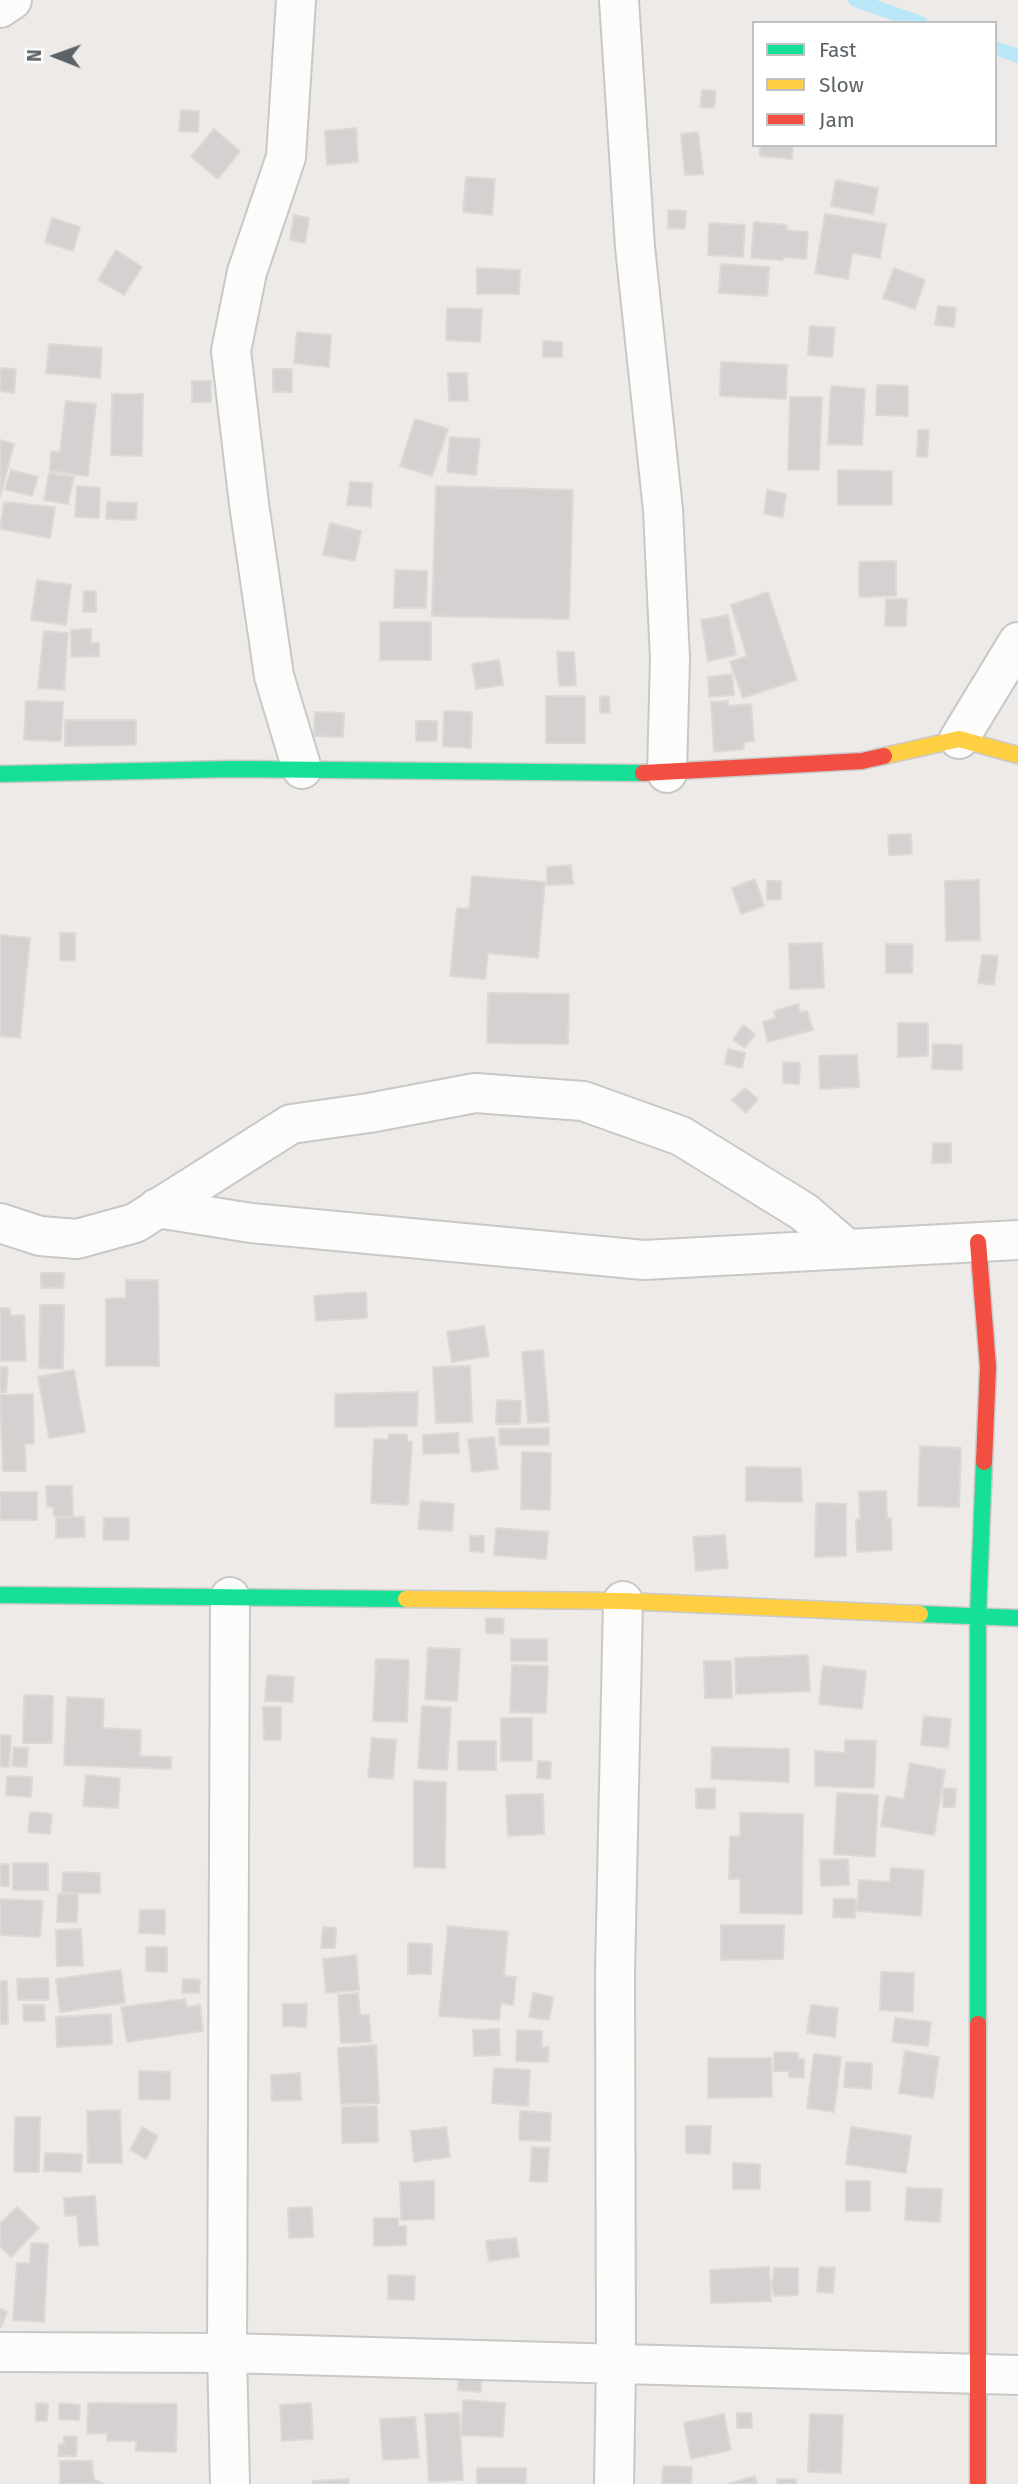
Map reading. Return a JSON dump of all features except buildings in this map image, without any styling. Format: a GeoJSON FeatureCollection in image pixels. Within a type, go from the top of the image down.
{"type":"FeatureCollection","features":[{"type":"Feature","properties":{"kind":"street"},"geometry":{"type":"LineString","coordinates":[[0,8],[12,0]]}},
{"type":"Feature","properties":{"kind":"street"},"geometry":{"type":"LineString","coordinates":[[296,0],[286,157],[247,272],[231,351],[274,676],[302,769]]}},
{"type":"Feature","properties":{"kind":"street"},"geometry":{"type":"LineString","coordinates":[[619,0],[635,247],[663,510],[670,659],[667,773]]}},
{"type":"Feature","properties":{"kind":"street"},"geometry":{"type":"LineString","coordinates":[[959,739],[1018,642]]}},
{"type":"Feature","properties":{"kind":"street"},"geometry":{"type":"LineString","coordinates":[[0,774],[302,769],[667,773],[862,761],[959,739],[1018,755]]}},
{"type":"Feature","properties":{"kind":"street"},"geometry":{"type":"LineString","coordinates":[[0,1223],[40,1236],[77,1239],[135,1223],[291,1124],[369,1113],[475,1093],[583,1101],[681,1136],[804,1212],[847,1249]]}},
{"type":"Feature","properties":{"kind":"street"},"geometry":{"type":"LineString","coordinates":[[157,1209],[251,1223],[644,1260],[1018,1240]]}},
{"type":"Feature","properties":{"kind":"street"},"geometry":{"type":"LineString","coordinates":[[978,1242],[988,1367],[978,1616],[978,2484]]}},
{"type":"Feature","properties":{"kind":"street"},"geometry":{"type":"LineString","coordinates":[[0,1595],[623,1601],[1018,1618]]}},
{"type":"Feature","properties":{"kind":"street"},"geometry":{"type":"LineString","coordinates":[[230,1597],[227,2353],[230,2484]]}},
{"type":"Feature","properties":{"kind":"street"},"geometry":{"type":"LineString","coordinates":[[614,2484],[617,2364],[615,1972],[623,1601]]}},
{"type":"Feature","properties":{"kind":"street"},"geometry":{"type":"LineString","coordinates":[[0,2351],[227,2353],[977,2376],[1018,2375]]}},
{"type":"Feature","properties":{"kind":"waterway"},"geometry":{"type":"LineString","coordinates":[[855,0],[915,21]]}},
{"type":"Feature","properties":{"kind":"waterway"},"geometry":{"type":"LineString","coordinates":[[997,49],[1018,56]]}},
{"type":"Feature","properties":{"kind":"traffic: fast"},"geometry":{"type":"LineString","coordinates":[[0,774],[232,769],[643,773]]}},
{"type":"Feature","properties":{"kind":"traffic: fast"},"geometry":{"type":"LineString","coordinates":[[978,2024],[978,1616],[984,1462]]}},
{"type":"Feature","properties":{"kind":"traffic: fast"},"geometry":{"type":"LineString","coordinates":[[0,1595],[406,1599]]}},
{"type":"Feature","properties":{"kind":"traffic: fast"},"geometry":{"type":"LineString","coordinates":[[920,1614],[1018,1618]]}},
{"type":"Feature","properties":{"kind":"traffic: slow"},"geometry":{"type":"LineString","coordinates":[[884,756],[959,739],[1018,755]]}},
{"type":"Feature","properties":{"kind":"traffic: slow"},"geometry":{"type":"LineString","coordinates":[[406,1599],[623,1601],[920,1614]]}},
{"type":"Feature","properties":{"kind":"traffic: jam"},"geometry":{"type":"LineString","coordinates":[[643,773],[862,761],[884,756]]}},
{"type":"Feature","properties":{"kind":"traffic: jam"},"geometry":{"type":"LineString","coordinates":[[978,1242],[988,1367],[984,1462]]}},
{"type":"Feature","properties":{"kind":"traffic: jam"},"geometry":{"type":"LineString","coordinates":[[978,2024],[978,2484]]}}]}
